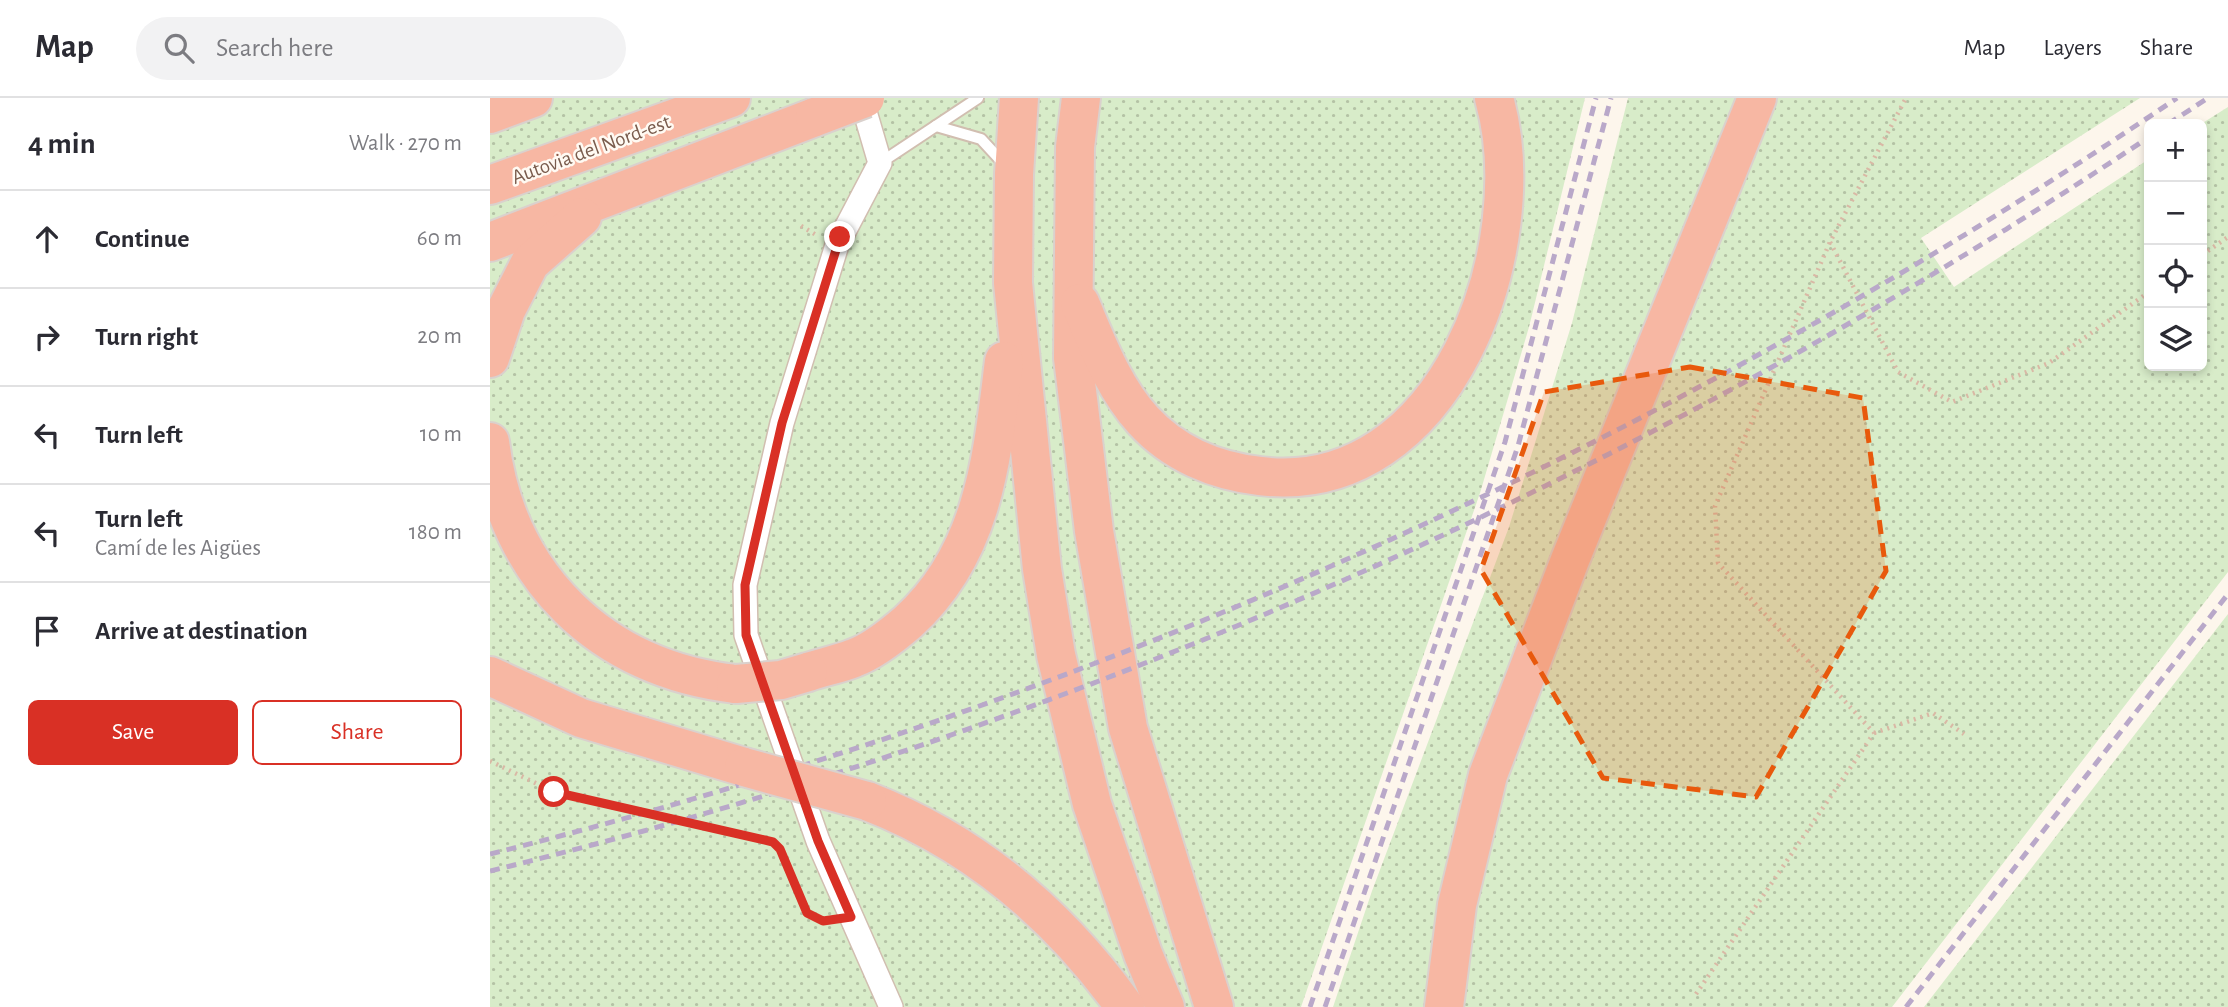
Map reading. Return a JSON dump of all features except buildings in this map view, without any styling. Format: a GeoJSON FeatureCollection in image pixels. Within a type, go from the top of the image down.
{"type":"FeatureCollection","features":[{"type":"Feature","properties":{"kind":"highway"},"geometry":{"type":"LineString","coordinates":[[490,114],[533,98]]}},
{"type":"Feature","properties":{"kind":"highway","name":"Autovia del Nord-est"},"geometry":{"type":"LineString","coordinates":[[490,185],[731,98]]}},
{"type":"Feature","properties":{"kind":"highway"},"geometry":{"type":"LineString","coordinates":[[490,242],[863,98]]}},
{"type":"Feature","properties":{"kind":"highway"},"geometry":{"type":"LineString","coordinates":[[1019,98],[1014,174],[1013,283],[1041,556],[1056,655],[1092,804],[1143,954],[1165,1007]]}},
{"type":"Feature","properties":{"kind":"highway"},"geometry":{"type":"LineString","coordinates":[[1081,98],[1075,147],[1076,293],[1073,358],[1091,508],[1128,728],[1214,1007]]}},
{"type":"Feature","properties":{"kind":"highway"},"geometry":{"type":"LineString","coordinates":[[1076,293],[1125,396],[1143,420],[1176,448],[1219,468],[1267,477],[1315,475],[1359,460],[1386,444],[1426,406],[1469,338],[1487,294],[1503,224],[1506,177],[1505,154],[1494,98]]}},
{"type":"Feature","properties":{"kind":"highway"},"geometry":{"type":"LineString","coordinates":[[1444,1007],[1465,862],[1495,753],[1585,522],[1757,98]]}},
{"type":"Feature","properties":{"kind":"highway"},"geometry":{"type":"LineString","coordinates":[[490,358],[506,310],[530,263],[603,200]]}},
{"type":"Feature","properties":{"kind":"highway"},"geometry":{"type":"LineString","coordinates":[[490,442],[494,471],[509,519],[534,567],[564,606],[603,639],[649,663],[698,680],[736,684],[781,680],[808,672],[856,657],[897,632],[933,598],[958,562],[980,508],[996,423],[1013,283]]}},
{"type":"Feature","properties":{"kind":"highway"},"geometry":{"type":"LineString","coordinates":[[490,676],[580,718],[867,801],[944,837],[998,874],[1054,922],[1102,975],[1125,1007]]}},
{"type":"Feature","properties":{"kind":"street"},"geometry":{"type":"LineString","coordinates":[[863,98],[880,163],[837,245],[782,423],[745,585],[746,635],[818,841],[891,1007]]}},
{"type":"Feature","properties":{"kind":"lane"},"geometry":{"type":"LineString","coordinates":[[880,163],[978,98]]}},
{"type":"Feature","properties":{"kind":"lane"},"geometry":{"type":"LineString","coordinates":[[936,126],[981,139],[1014,174]]}},
{"type":"Feature","properties":{"kind":"path"},"geometry":{"type":"LineString","coordinates":[[1874,733],[1718,563],[1715,506],[1830,242],[1906,98]]}},
{"type":"Feature","properties":{"kind":"path"},"geometry":{"type":"LineString","coordinates":[[2207,252],[2228,237]]}},
{"type":"Feature","properties":{"kind":"path"},"geometry":{"type":"LineString","coordinates":[[1830,242],[1898,372],[1952,402],[2049,363],[2144,296]]}},
{"type":"Feature","properties":{"kind":"path"},"geometry":{"type":"LineString","coordinates":[[1696,993],[1874,733],[1933,713],[1964,734]]}},
{"type":"Feature","properties":{"kind":"path"},"geometry":{"type":"LineString","coordinates":[[490,761],[554,792],[773,842],[780,849],[807,913],[823,921],[851,917]]}},
{"type":"Feature","properties":{"kind":"highlighted area"},"geometry":{"type":"Polygon","coordinates":[[[1690,367],[1863,398],[1886,571],[1756,797],[1603,778],[1481,570],[1544,392],[1690,367]]]}},
{"type":"Feature","properties":{"kind":"green space"},"geometry":{"type":"Polygon","coordinates":[[[490,98],[1585,98],[1529,327],[1480,493],[1301,1007],[490,1007],[490,98]]]}},
{"type":"Feature","properties":{"kind":"green space"},"geometry":{"type":"Polygon","coordinates":[[[1628,98],[2140,98],[1921,238],[1954,287],[2144,162],[2144,371],[2207,371],[2207,120],[2228,107],[2228,572],[1892,1007],[1333,1007],[1372,891],[1509,527],[1572,323],[1628,98]]]}},
{"type":"Feature","properties":{"kind":"green space"},"geometry":{"type":"Polygon","coordinates":[[[2228,614],[2228,1007],[1924,1007],[1961,959],[2228,614]]]}},
{"type":"Feature","properties":{"kind":"railway"},"geometry":{"type":"LineString","coordinates":[[1310,1007],[1505,442],[1596,98]]}},
{"type":"Feature","properties":{"kind":"railway"},"geometry":{"type":"LineString","coordinates":[[1325,1007],[1518,446],[1611,98]]}},
{"type":"Feature","properties":{"kind":"railway"},"geometry":{"type":"LineString","coordinates":[[490,854],[715,792],[936,721],[1153,640],[1367,550],[1576,451],[1781,342],[1981,224],[2177,98]]}},
{"type":"Feature","properties":{"kind":"railway"},"geometry":{"type":"LineString","coordinates":[[2176,119],[2208,98]]}},
{"type":"Feature","properties":{"kind":"railway"},"geometry":{"type":"LineString","coordinates":[[490,871],[710,812],[927,743],[1141,665],[1351,577],[1558,480],[1759,374],[1957,260],[2144,140]]}},
{"type":"Feature","properties":{"kind":"railway"},"geometry":{"type":"LineString","coordinates":[[1906,1007],[2228,594]]}},
{"type":"Feature","properties":{"kind":"route"},"geometry":{"type":"LineString","coordinates":[[554,792],[755,841],[773,842],[780,849],[807,913],[823,921],[851,917],[818,841],[746,635],[745,585],[782,423],[840,237]]}}]}
